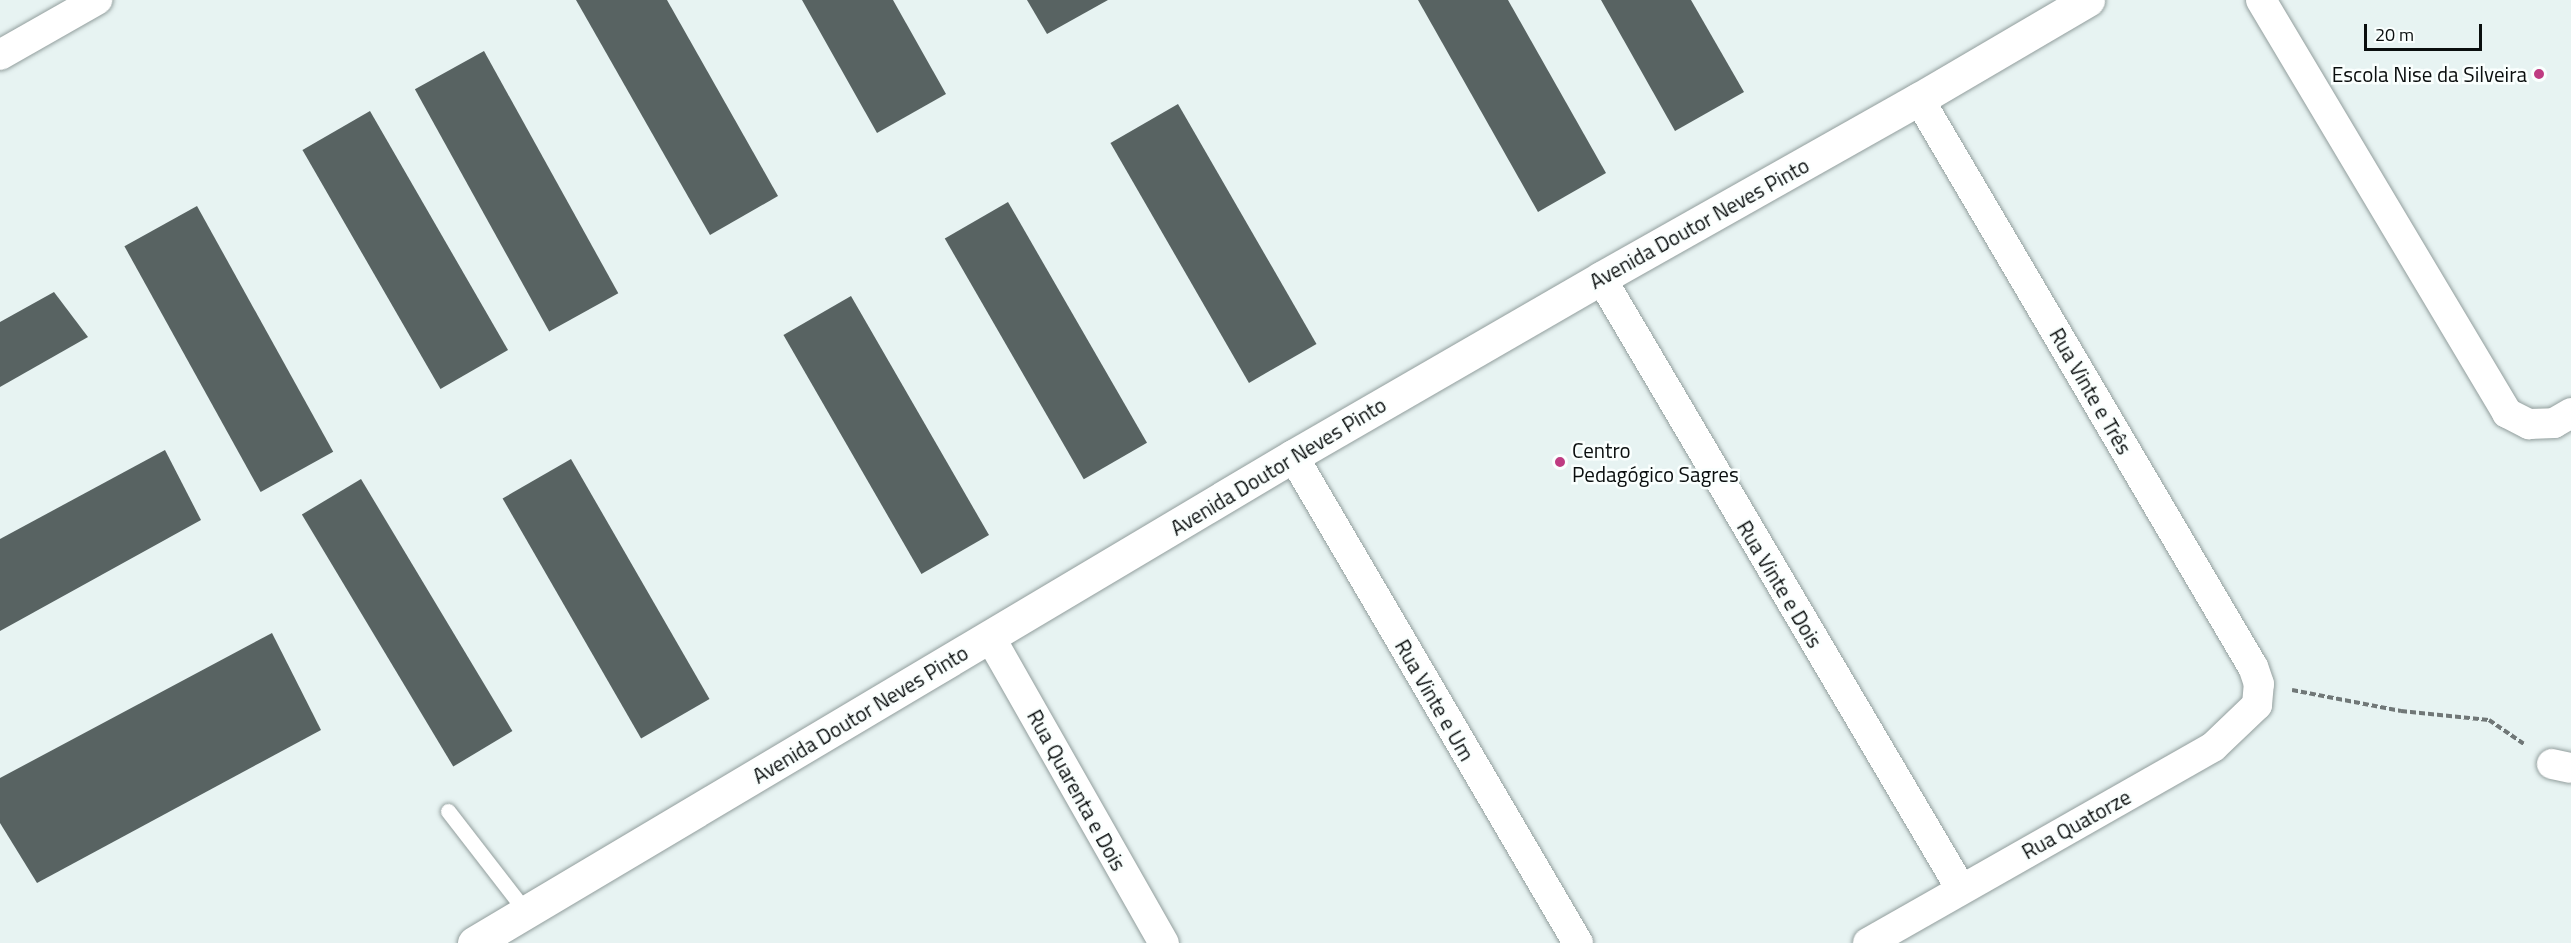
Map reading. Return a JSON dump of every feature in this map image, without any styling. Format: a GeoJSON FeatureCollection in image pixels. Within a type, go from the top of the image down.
{"type":"FeatureCollection","features":[{"type":"Feature","properties":{"kind":"street"},"geometry":{"type":"LineString","coordinates":[[0,56],[97,0]]}},
{"type":"Feature","properties":{"kind":"street","name":"Avenida Doutor Neves Pinto"},"geometry":{"type":"LineString","coordinates":[[474,943],[1293,456],[2088,0]]}},
{"type":"Feature","properties":{"kind":"street"},"geometry":{"type":"LineString","coordinates":[[2261,0],[2507,413],[2529,424],[2554,423],[2571,413]]}},
{"type":"Feature","properties":{"kind":"street","name":"Rua Vinte e Três"},"geometry":{"type":"LineString","coordinates":[[1919,99],[2247,657],[2259,684]]}},
{"type":"Feature","properties":{"kind":"street","name":"Rua Vinte e Dois"},"geometry":{"type":"LineString","coordinates":[[1601,278],[1961,889]]}},
{"type":"Feature","properties":{"kind":"street","name":"Rua Vinte e Um"},"geometry":{"type":"LineString","coordinates":[[1293,456],[1578,943]]}},
{"type":"Feature","properties":{"kind":"street","name":"Rua Quarenta e Dois"},"geometry":{"type":"LineString","coordinates":[[990,637],[1164,943]]}},
{"type":"Feature","properties":{"kind":"street","name":"Rua Quatorze"},"geometry":{"type":"LineString","coordinates":[[1868,943],[2213,747],[2257,705],[2259,684]]}},
{"type":"Feature","properties":{"kind":"lane"},"geometry":{"type":"LineString","coordinates":[[448,811],[526,912]]}},
{"type":"Feature","properties":{"kind":"path"},"geometry":{"type":"LineString","coordinates":[[2259,684],[2401,711],[2489,720],[2561,766]]}},
{"type":"Feature","properties":{"kind":"building"},"geometry":{"type":"Polygon","coordinates":[[[576,0],[667,0],[778,196],[710,235],[576,0]]]}},
{"type":"Feature","properties":{"kind":"building"},"geometry":{"type":"Polygon","coordinates":[[[802,0],[893,0],[946,94],[877,133],[802,0]]]}},
{"type":"Feature","properties":{"kind":"building"},"geometry":{"type":"Polygon","coordinates":[[[1027,0],[1108,0],[1047,34],[1027,0]]]}},
{"type":"Feature","properties":{"kind":"building"},"geometry":{"type":"Polygon","coordinates":[[[1418,0],[1508,0],[1606,173],[1538,212],[1418,0]]]}},
{"type":"Feature","properties":{"kind":"building"},"geometry":{"type":"Polygon","coordinates":[[[1601,0],[1691,0],[1744,92],[1675,131],[1601,0]]]}},
{"type":"Feature","properties":{"kind":"building"},"geometry":{"type":"Polygon","coordinates":[[[484,51],[618,293],[549,332],[415,89],[484,51]]]}},
{"type":"Feature","properties":{"kind":"building"},"geometry":{"type":"Polygon","coordinates":[[[1178,104],[1316,344],[1249,383],[1110,143],[1178,104]]]}},
{"type":"Feature","properties":{"kind":"building"},"geometry":{"type":"Polygon","coordinates":[[[370,111],[508,350],[440,389],[302,150],[370,111]]]}},
{"type":"Feature","properties":{"kind":"building"},"geometry":{"type":"Polygon","coordinates":[[[1008,202],[1147,443],[1084,479],[945,238],[1008,202]]]}},
{"type":"Feature","properties":{"kind":"building"},"geometry":{"type":"Polygon","coordinates":[[[197,206],[333,452],[261,492],[124,246],[197,206]]]}},
{"type":"Feature","properties":{"kind":"building"},"geometry":{"type":"Polygon","coordinates":[[[54,292],[88,337],[0,387],[0,322],[54,292]]]}},
{"type":"Feature","properties":{"kind":"building"},"geometry":{"type":"Polygon","coordinates":[[[851,296],[989,535],[921,574],[783,335],[851,296]]]}},
{"type":"Feature","properties":{"kind":"building"},"geometry":{"type":"Polygon","coordinates":[[[165,450],[201,520],[0,631],[0,539],[165,450]]]}},
{"type":"Feature","properties":{"kind":"building"},"geometry":{"type":"Polygon","coordinates":[[[571,459],[710,699],[641,738],[503,498],[571,459]]]}},
{"type":"Feature","properties":{"kind":"building"},"geometry":{"type":"Polygon","coordinates":[[[361,479],[512,731],[453,767],[302,515],[361,479]]]}},
{"type":"Feature","properties":{"kind":"building"},"geometry":{"type":"Polygon","coordinates":[[[272,633],[321,730],[37,883],[0,823],[0,778],[272,633]]]}},
{"type":"Feature","properties":{"kind":"place","name":"Escola Nise da Silveira"},"geometry":{"type":"Point","coordinates":[2539,74]}},
{"type":"Feature","properties":{"kind":"place","name":"Centro Pedagógico Sagres"},"geometry":{"type":"Point","coordinates":[1560,462]}}]}
